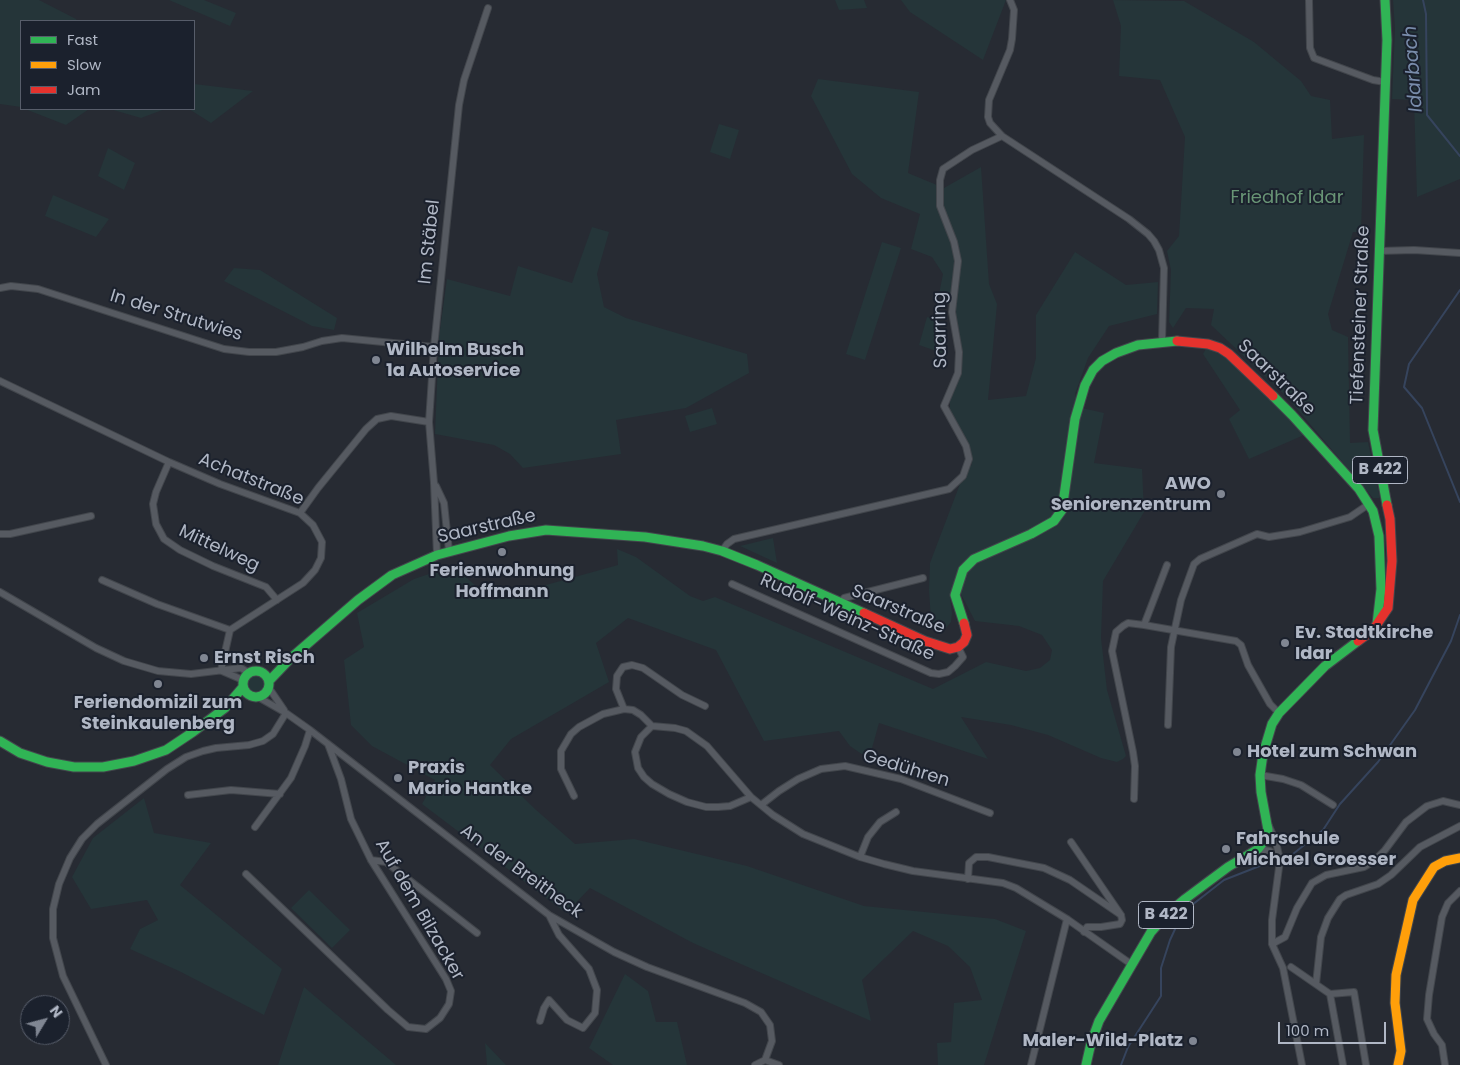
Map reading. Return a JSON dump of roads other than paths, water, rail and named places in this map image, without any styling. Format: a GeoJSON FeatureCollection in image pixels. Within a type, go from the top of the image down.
{"type":"FeatureCollection","features":[{"type":"Feature","properties":{"kind":"street"},"geometry":{"type":"LineString","coordinates":[[1010,0],[1014,10],[1012,39],[1010,50],[989,100],[990,123],[1002,136],[1129,219],[1154,241],[1159,250],[1164,268],[1162,341]]}},
{"type":"Feature","properties":{"kind":"street"},"geometry":{"type":"LineString","coordinates":[[1309,0],[1310,48],[1314,58],[1373,80],[1385,82]]}},
{"type":"Feature","properties":{"kind":"street","name":"Tiefensteiner Straße"},"geometry":{"type":"LineString","coordinates":[[1376,627],[1389,604],[1392,561],[1390,519],[1373,430],[1387,16],[1385,0]]}},
{"type":"Feature","properties":{"kind":"street","name":"Im Stäbel"},"geometry":{"type":"LineString","coordinates":[[437,555],[429,422],[434,347],[459,105],[464,80],[488,8]]}},
{"type":"Feature","properties":{"kind":"street","name":"Saarring"},"geometry":{"type":"LineString","coordinates":[[722,551],[734,539],[949,490],[963,476],[969,459],[966,446],[944,406],[958,373],[959,352],[952,312],[958,261],[954,242],[940,206],[940,180],[943,169],[972,150],[1002,136]]}},
{"type":"Feature","properties":{"kind":"street"},"geometry":{"type":"LineString","coordinates":[[1379,251],[1414,250],[1460,253]]}},
{"type":"Feature","properties":{"kind":"street","name":"In der Strutwies"},"geometry":{"type":"LineString","coordinates":[[0,288],[11,286],[38,289],[224,349],[249,352],[276,352],[303,347],[322,340],[342,338],[434,347]]}},
{"type":"Feature","properties":{"kind":"street","name":"Saarstraße"},"geometry":{"type":"LineString","coordinates":[[269,685],[290,658],[371,590],[392,575],[416,563],[449,551],[509,536],[546,530],[645,537],[703,546],[722,551],[939,647],[950,649],[958,647],[964,642],[967,635],[955,595],[962,570],[974,559],[1031,534],[1054,521],[1062,510],[1075,419],[1088,377],[1096,365],[1110,356],[1138,345],[1162,341],[1186,341],[1208,344],[1220,348],[1229,354],[1274,396],[1360,489],[1376,521],[1381,597],[1376,627]]}},
{"type":"Feature","properties":{"kind":"street","name":"Achatstraße"},"geometry":{"type":"LineString","coordinates":[[0,381],[170,462],[220,484],[300,513],[313,525],[322,542],[321,558],[315,570],[303,583],[230,630]]}},
{"type":"Feature","properties":{"kind":"street"},"geometry":{"type":"LineString","coordinates":[[300,513],[366,429],[377,419],[391,416],[429,422]]}},
{"type":"Feature","properties":{"kind":"street","name":"Mittelweg"},"geometry":{"type":"LineString","coordinates":[[170,462],[156,492],[153,504],[156,524],[164,539],[180,550],[212,566],[266,587],[277,600]]}},
{"type":"Feature","properties":{"kind":"street","name":"Im Stäbel"},"geometry":{"type":"LineString","coordinates":[[434,483],[444,503],[449,551]]}},
{"type":"Feature","properties":{"kind":"street"},"geometry":{"type":"LineString","coordinates":[[1168,725],[1170,656],[1174,630],[1181,600],[1194,564],[1200,559],[1257,534],[1269,537],[1291,534],[1350,517],[1369,504]]}},
{"type":"Feature","properties":{"kind":"street"},"geometry":{"type":"LineString","coordinates":[[0,534],[10,534],[91,516]]}},
{"type":"Feature","properties":{"kind":"street"},"geometry":{"type":"LineString","coordinates":[[1144,625],[1167,565]]}},
{"type":"Feature","properties":{"kind":"street"},"geometry":{"type":"LineString","coordinates":[[841,603],[844,598],[923,578]]}},
{"type":"Feature","properties":{"kind":"street"},"geometry":{"type":"LineString","coordinates":[[102,580],[157,604],[230,630],[221,670]]}},
{"type":"Feature","properties":{"kind":"street","name":"Rudolf-Weinz-Straße"},"geometry":{"type":"LineString","coordinates":[[732,584],[931,673],[948,672],[955,666],[963,657],[958,647]]}},
{"type":"Feature","properties":{"kind":"street"},"geometry":{"type":"LineString","coordinates":[[0,592],[96,648],[124,661],[158,671],[191,674],[241,668],[245,680],[246,693],[255,697]]}},
{"type":"Feature","properties":{"kind":"street"},"geometry":{"type":"LineString","coordinates":[[1134,800],[1135,766],[1133,752],[1112,651],[1116,632],[1122,626],[1128,624],[1144,625],[1226,639],[1239,643],[1253,676],[1270,704],[1279,713]]}},
{"type":"Feature","properties":{"kind":"street","name":"B 422"},"geometry":{"type":"LineString","coordinates":[[1086,1065],[1099,1021],[1151,932],[1166,915],[1228,867],[1258,849],[1267,837],[1267,822],[1261,792],[1260,775],[1268,736],[1272,724],[1279,713],[1325,666],[1376,627]]}},
{"type":"Feature","properties":{"kind":"street","name":"Saarstraße"},"geometry":{"type":"LineString","coordinates":[[262,672],[290,658]]}},
{"type":"Feature","properties":{"kind":"street"},"geometry":{"type":"LineString","coordinates":[[624,709],[616,689],[616,676],[623,667],[632,665],[643,668],[682,695],[705,706]]}},
{"type":"Feature","properties":{"kind":"street"},"geometry":{"type":"LineString","coordinates":[[0,741],[20,753],[47,762],[74,767],[103,767],[134,761],[166,750],[225,708],[245,698],[265,694],[269,685],[262,672],[256,671],[245,680],[225,708]]}},
{"type":"Feature","properties":{"kind":"street","name":"An der Breitheck"},"geometry":{"type":"LineString","coordinates":[[269,685],[286,713]]}},
{"type":"Feature","properties":{"kind":"street","name":"An der Breitheck"},"geometry":{"type":"LineString","coordinates":[[255,697],[286,713],[310,730],[549,915],[622,956],[761,1012],[770,1025],[772,1041],[765,1060]]}},
{"type":"Feature","properties":{"kind":"street"},"geometry":{"type":"LineString","coordinates":[[574,796],[561,769],[562,751],[566,741],[579,727],[602,714],[624,709],[633,710],[652,726],[675,728],[697,738],[718,758],[751,797],[773,815],[803,834],[860,857],[913,871],[1002,883],[1016,888],[1067,919],[1131,964]]}},
{"type":"Feature","properties":{"kind":"street"},"geometry":{"type":"LineString","coordinates":[[106,1065],[64,976],[53,938],[53,909],[59,884],[70,858],[82,839],[97,824],[167,769],[203,751],[216,748],[248,746],[263,742],[273,734],[286,713]]}},
{"type":"Feature","properties":{"kind":"street"},"geometry":{"type":"LineString","coordinates":[[652,726],[641,737],[635,752],[638,768],[652,784],[687,802],[706,807],[730,806],[751,797]]}},
{"type":"Feature","properties":{"kind":"street"},"geometry":{"type":"LineString","coordinates":[[255,827],[291,778],[310,730]]}},
{"type":"Feature","properties":{"kind":"street","name":"Auf dem Bilzacker"},"geometry":{"type":"LineString","coordinates":[[246,874],[388,1010],[408,1026],[426,1029],[440,1018],[449,1004],[451,991],[446,979],[371,860],[351,819],[341,779],[327,743]]}},
{"type":"Feature","properties":{"kind":"street","name":"Gedühren"},"geometry":{"type":"LineString","coordinates":[[761,805],[778,791],[798,779],[821,769],[844,766],[901,779],[990,813]]}},
{"type":"Feature","properties":{"kind":"street"},"geometry":{"type":"LineString","coordinates":[[1260,775],[1283,779],[1301,785],[1333,805]]}},
{"type":"Feature","properties":{"kind":"street"},"geometry":{"type":"LineString","coordinates":[[188,795],[232,790],[280,794]]}},
{"type":"Feature","properties":{"kind":"street"},"geometry":{"type":"LineString","coordinates":[[1273,947],[1285,937],[1297,908],[1312,883],[1326,875],[1364,867],[1374,861],[1385,850],[1406,822],[1427,806],[1443,801],[1460,805]]}},
{"type":"Feature","properties":{"kind":"street"},"geometry":{"type":"LineString","coordinates":[[860,857],[868,837],[880,822],[896,812]]}},
{"type":"Feature","properties":{"kind":"street"},"geometry":{"type":"LineString","coordinates":[[1267,822],[1280,856],[1272,920],[1273,947],[1283,968],[1302,1065]]}},
{"type":"Feature","properties":{"kind":"street"},"geometry":{"type":"LineString","coordinates":[[1316,984],[1321,937],[1328,918],[1340,899],[1346,895],[1378,884],[1391,875],[1420,847],[1460,826]]}},
{"type":"Feature","properties":{"kind":"street"},"geometry":{"type":"LineString","coordinates":[[1071,842],[1121,915],[1122,920],[1120,924],[1088,927],[1084,932]]}},
{"type":"Feature","properties":{"kind":"street"},"geometry":{"type":"LineString","coordinates":[[1258,849],[1270,851],[1279,865]]}},
{"type":"Feature","properties":{"kind":"street"},"geometry":{"type":"LineString","coordinates":[[968,879],[969,863],[976,857],[988,857],[1044,868],[1070,880],[1121,915]]}},
{"type":"Feature","properties":{"kind":"street"},"geometry":{"type":"LineString","coordinates":[[1398,1065],[1401,1051],[1394,1003],[1396,975],[1412,906],[1423,882],[1434,867],[1445,861],[1460,858]]}},
{"type":"Feature","properties":{"kind":"street"},"geometry":{"type":"LineString","coordinates":[[371,860],[386,862],[477,933]]}},
{"type":"Feature","properties":{"kind":"street"},"geometry":{"type":"LineString","coordinates":[[1445,1065],[1442,1046],[1427,1019],[1429,995],[1442,917],[1448,903],[1460,890]]}},
{"type":"Feature","properties":{"kind":"street"},"geometry":{"type":"LineString","coordinates":[[540,1021],[549,1000],[567,1020],[583,1028],[595,1013],[597,990],[589,969],[559,935],[549,915]]}},
{"type":"Feature","properties":{"kind":"street"},"geometry":{"type":"LineString","coordinates":[[1031,1065],[1067,919]]}},
{"type":"Feature","properties":{"kind":"street"},"geometry":{"type":"LineString","coordinates":[[1291,967],[1330,994],[1354,992],[1366,1065]]}},
{"type":"Feature","properties":{"kind":"street"},"geometry":{"type":"LineString","coordinates":[[1330,994],[1343,1065]]}},
{"type":"Feature","properties":{"kind":"street"},"geometry":{"type":"LineString","coordinates":[[755,1065],[765,1060],[779,1065]]}},
{"type":"Feature","properties":{"kind":"waterway","name":"Idarbach"},"geometry":{"type":"LineString","coordinates":[[1423,0],[1426,14],[1427,115],[1460,156]]}},
{"type":"Feature","properties":{"kind":"waterway","name":"Idarbach"},"geometry":{"type":"LineString","coordinates":[[1460,290],[1409,364],[1404,387],[1422,408],[1460,502]]}},
{"type":"Feature","properties":{"kind":"waterway","name":"Idarbach"},"geometry":{"type":"LineString","coordinates":[[1282,858],[1293,854],[1323,830],[1340,804],[1378,762],[1415,710],[1451,641],[1460,615]]}},
{"type":"Feature","properties":{"kind":"waterway","name":"Idarbach"},"geometry":{"type":"LineString","coordinates":[[1121,1065],[1128,1047],[1161,996],[1161,968],[1170,940],[1183,912],[1224,880],[1275,860]]}},
{"type":"Feature","properties":{"kind":"place","name":"Wilhelm Busch 1a Autoservice"},"geometry":{"type":"Point","coordinates":[376,360]}},
{"type":"Feature","properties":{"kind":"place","name":"AWO Seniorenzentrum"},"geometry":{"type":"Point","coordinates":[1221,494]}},
{"type":"Feature","properties":{"kind":"place","name":"Ferienwohnung Hoffmann"},"geometry":{"type":"Point","coordinates":[502,552]}},
{"type":"Feature","properties":{"kind":"place","name":"Ev. Stadtkirche Idar"},"geometry":{"type":"Point","coordinates":[1285,643]}},
{"type":"Feature","properties":{"kind":"place","name":"Ernst Risch"},"geometry":{"type":"Point","coordinates":[204,658]}},
{"type":"Feature","properties":{"kind":"place","name":"Feriendomizil zum Steinkaulenberg"},"geometry":{"type":"Point","coordinates":[158,684]}},
{"type":"Feature","properties":{"kind":"place","name":"Hotel zum Schwan"},"geometry":{"type":"Point","coordinates":[1237,752]}},
{"type":"Feature","properties":{"kind":"place","name":"Praxis Mario Hantke"},"geometry":{"type":"Point","coordinates":[398,778]}},
{"type":"Feature","properties":{"kind":"place","name":"Fahrschule Michael Groesser"},"geometry":{"type":"Point","coordinates":[1226,849]}},
{"type":"Feature","properties":{"kind":"place","name":"Maler-Wild-Platz"},"geometry":{"type":"Point","coordinates":[1193,1041]}},
{"type":"Feature","properties":{"kind":"park label","name":"Friedhof Idar"},"geometry":{"type":"Point","coordinates":[1287,198]}}]}
